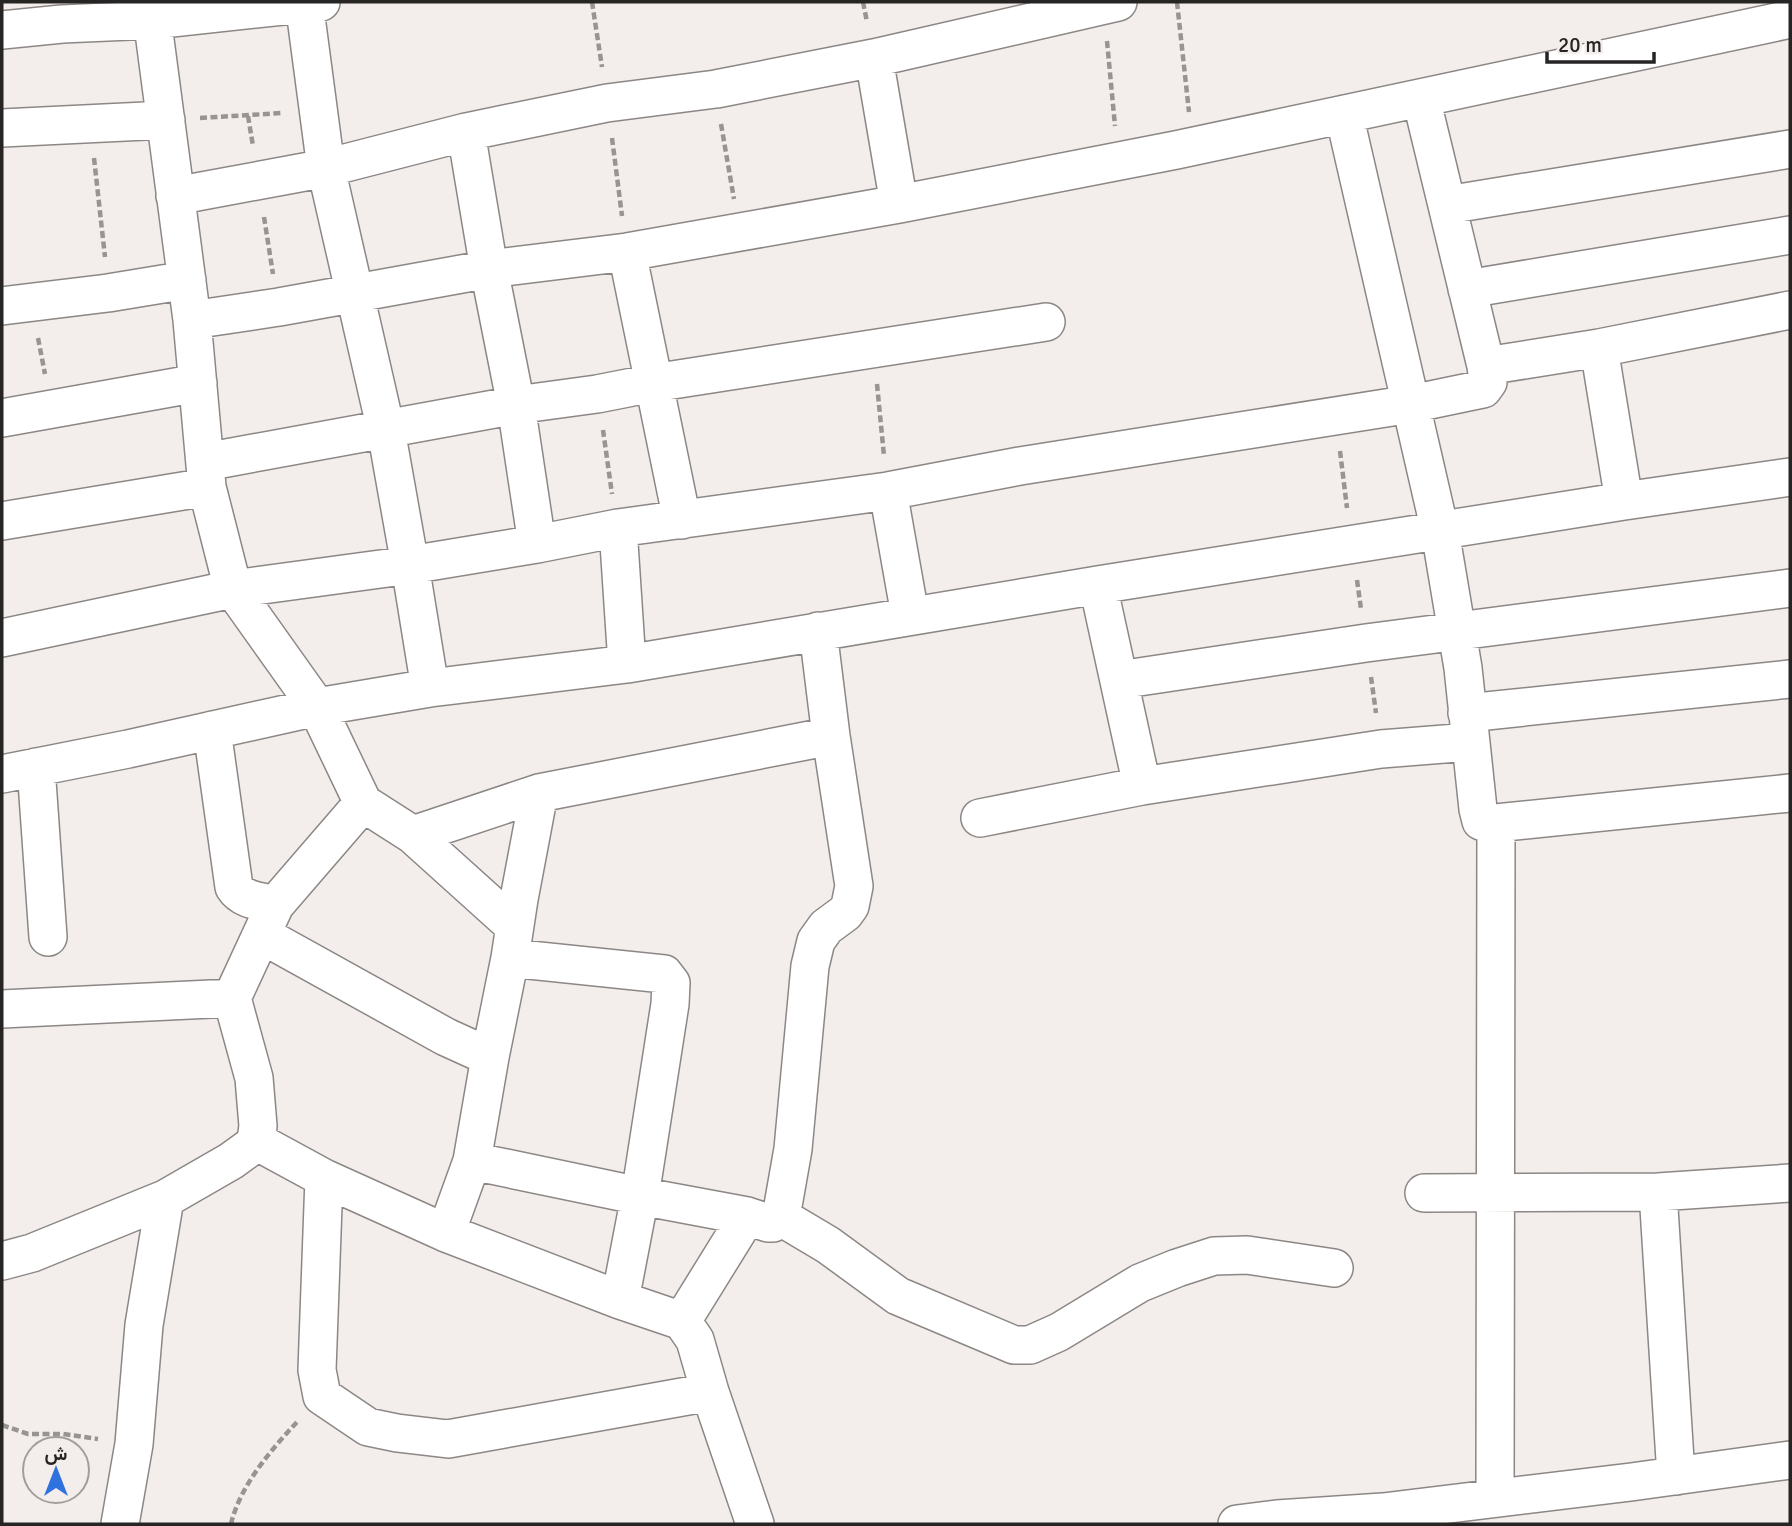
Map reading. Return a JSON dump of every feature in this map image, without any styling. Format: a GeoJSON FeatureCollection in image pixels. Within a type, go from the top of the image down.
{"type":"FeatureCollection","features":[{"type":"Feature","properties":{"kind":"street"},"geometry":{"type":"LineString","coordinates":[[2,30],[152,11],[310,3],[326,168],[386,430],[430,688]]}},
{"type":"Feature","properties":{"kind":"street"},"geometry":{"type":"LineString","coordinates":[[175,196],[326,168],[466,132],[607,103],[716,89],[874,58],[1111,3]]}},
{"type":"Feature","properties":{"kind":"street"},"geometry":{"type":"LineString","coordinates":[[152,11],[192,320],[206,475],[233,589],[317,707],[363,803],[413,835],[512,942],[664,974],[671,983],[640,1196],[620,1300]]}},
{"type":"Feature","properties":{"kind":"street"},"geometry":{"type":"LineString","coordinates":[[192,320],[489,269],[626,252],[899,204],[1193,146],[1786,22]]}},
{"type":"Feature","properties":{"kind":"street"},"geometry":{"type":"LineString","coordinates":[[874,58],[899,204]]}},
{"type":"Feature","properties":{"kind":"street"},"geometry":{"type":"LineString","coordinates":[[2,638],[233,589],[410,565],[618,528],[888,491],[1020,466],[1411,404],[1483,389],[1488,382],[1486,366],[1421,98]]}},
{"type":"Feature","properties":{"kind":"street"},"geometry":{"type":"LineString","coordinates":[[1343,114],[1440,531],[1457,630],[1481,821],[1488,824],[1790,793]]}},
{"type":"Feature","properties":{"kind":"street"},"geometry":{"type":"LineString","coordinates":[[2,128],[166,120]]}},
{"type":"Feature","properties":{"kind":"street"},"geometry":{"type":"LineString","coordinates":[[466,132],[516,405],[537,544]]}},
{"type":"Feature","properties":{"kind":"street"},"geometry":{"type":"LineString","coordinates":[[1447,205],[1790,149]]}},
{"type":"Feature","properties":{"kind":"street"},"geometry":{"type":"LineString","coordinates":[[1467,289],[1790,235]]}},
{"type":"Feature","properties":{"kind":"street"},"geometry":{"type":"LineString","coordinates":[[626,252],[682,520]]}},
{"type":"Feature","properties":{"kind":"street"},"geometry":{"type":"LineString","coordinates":[[16,304],[187,280]]}},
{"type":"Feature","properties":{"kind":"street"},"geometry":{"type":"LineString","coordinates":[[1486,366],[1599,348],[1790,310]]}},
{"type":"Feature","properties":{"kind":"street"},"geometry":{"type":"LineString","coordinates":[[2,521],[206,475],[386,430],[516,405],[1046,322]]}},
{"type":"Feature","properties":{"kind":"street"},"geometry":{"type":"LineString","coordinates":[[1599,348],[1624,501]]}},
{"type":"Feature","properties":{"kind":"street"},"geometry":{"type":"LineString","coordinates":[[2,418],[198,383]]}},
{"type":"Feature","properties":{"kind":"street"},"geometry":{"type":"LineString","coordinates":[[48,937],[19,770],[317,707],[430,688],[626,664],[910,615],[1790,477]]}},
{"type":"Feature","properties":{"kind":"street"},"geometry":{"type":"LineString","coordinates":[[888,491],[910,615]]}},
{"type":"Feature","properties":{"kind":"street"},"geometry":{"type":"LineString","coordinates":[[618,528],[626,664]]}},
{"type":"Feature","properties":{"kind":"street"},"geometry":{"type":"LineString","coordinates":[[1098,585],[1142,786]]}},
{"type":"Feature","properties":{"kind":"street"},"geometry":{"type":"LineString","coordinates":[[1119,680],[1457,630],[1790,588]]}},
{"type":"Feature","properties":{"kind":"street"},"geometry":{"type":"LineString","coordinates":[[682,1321],[764,1217],[793,1149],[810,966],[816,941],[827,927],[845,914],[850,906],[854,886],[818,631]]}},
{"type":"Feature","properties":{"kind":"street"},"geometry":{"type":"LineString","coordinates":[[981,818],[1142,786],[1381,749],[1469,727],[1790,679]]}},
{"type":"Feature","properties":{"kind":"street"},"geometry":{"type":"LineString","coordinates":[[212,730],[237,893],[269,920],[446,1037],[490,1057]]}},
{"type":"Feature","properties":{"kind":"street"},"geometry":{"type":"LineString","coordinates":[[413,835],[539,793],[831,736]]}},
{"type":"Feature","properties":{"kind":"street"},"geometry":{"type":"LineString","coordinates":[[446,1233],[472,1161],[539,793]]}},
{"type":"Feature","properties":{"kind":"street"},"geometry":{"type":"LineString","coordinates":[[2,1261],[32,1253],[164,1199],[231,1161],[256,1141],[258,1126],[254,1078],[232,998],[269,920],[363,803]]}},
{"type":"Feature","properties":{"kind":"street"},"geometry":{"type":"LineString","coordinates":[[1495,1498],[1496,823]]}},
{"type":"Feature","properties":{"kind":"street"},"geometry":{"type":"LineString","coordinates":[[2,1010],[232,998]]}},
{"type":"Feature","properties":{"kind":"street"},"geometry":{"type":"LineString","coordinates":[[256,1141],[324,1178],[446,1233],[682,1321],[695,1340],[755,1524]]}},
{"type":"Feature","properties":{"kind":"street"},"geometry":{"type":"LineString","coordinates":[[472,1161],[640,1196],[764,1217],[828,1245],[898,1296],[1014,1345],[1030,1345],[1049,1337],[1140,1283],[1214,1256],[1247,1255],[1334,1268]]}},
{"type":"Feature","properties":{"kind":"street"},"geometry":{"type":"LineString","coordinates":[[324,1178],[317,1370],[322,1396],[368,1427],[448,1438],[710,1392]]}},
{"type":"Feature","properties":{"kind":"street"},"geometry":{"type":"LineString","coordinates":[[1424,1193],[1658,1192],[1790,1183]]}},
{"type":"Feature","properties":{"kind":"street"},"geometry":{"type":"LineString","coordinates":[[1658,1192],[1676,1476]]}},
{"type":"Feature","properties":{"kind":"street"},"geometry":{"type":"LineString","coordinates":[[120,1524],[134,1444],[144,1325],[164,1199]]}},
{"type":"Feature","properties":{"kind":"street"},"geometry":{"type":"LineString","coordinates":[[1237,1524],[1383,1512],[1790,1460]]}},
{"type":"Feature","properties":{"kind":"path"},"geometry":{"type":"LineString","coordinates":[[592,2],[626,252]]}},
{"type":"Feature","properties":{"kind":"path"},"geometry":{"type":"LineString","coordinates":[[1177,2],[1193,146]]}},
{"type":"Feature","properties":{"kind":"path"},"geometry":{"type":"LineString","coordinates":[[1111,3],[1118,161]]}},
{"type":"Feature","properties":{"kind":"path"},"geometry":{"type":"LineString","coordinates":[[716,89],[740,232]]}},
{"type":"Feature","properties":{"kind":"path"},"geometry":{"type":"LineString","coordinates":[[166,120],[248,116]]}},
{"type":"Feature","properties":{"kind":"path"},"geometry":{"type":"LineString","coordinates":[[91,123],[108,293]]}},
{"type":"Feature","properties":{"kind":"path"},"geometry":{"type":"LineString","coordinates":[[16,304],[53,409]]}},
{"type":"Feature","properties":{"kind":"path"},"geometry":{"type":"LineString","coordinates":[[874,349],[888,491]]}},
{"type":"Feature","properties":{"kind":"path"},"geometry":{"type":"LineString","coordinates":[[597,394],[618,528]]}},
{"type":"Feature","properties":{"kind":"path"},"geometry":{"type":"LineString","coordinates":[[231,1524],[235,1508],[269,1453],[322,1396]]}},
{"type":"Feature","properties":{"kind":"path"},"geometry":{"type":"LineString","coordinates":[[2,1425],[28,1434],[63,1434],[134,1444]]}}]}
